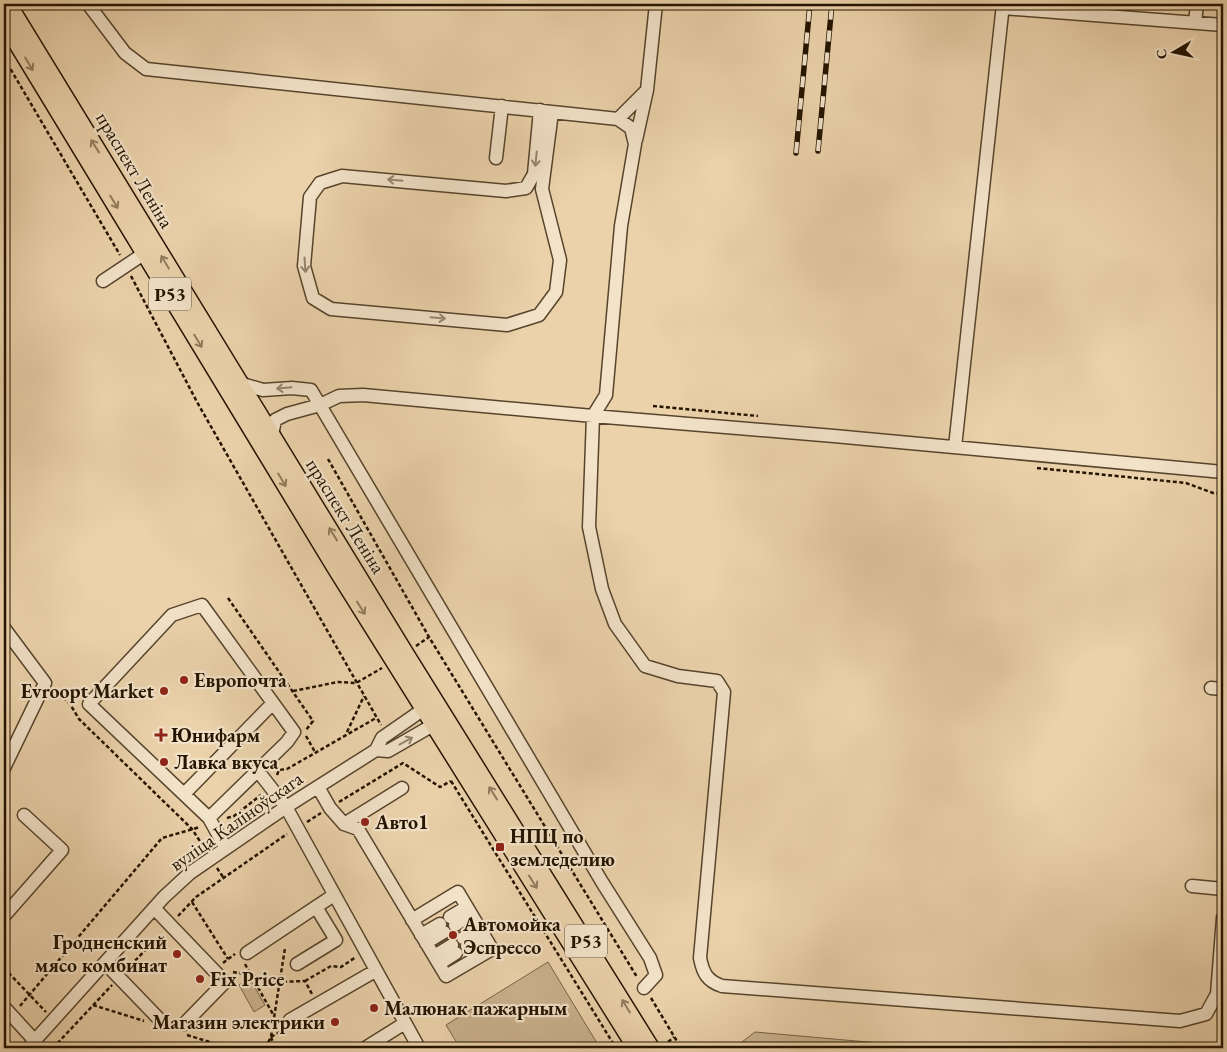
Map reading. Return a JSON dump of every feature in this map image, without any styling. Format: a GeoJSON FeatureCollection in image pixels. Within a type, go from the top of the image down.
{"type":"FeatureCollection","features":[{"type":"Feature","properties":{"kind":"main road","name":"праспект Леніна"},"geometry":{"type":"LineString","coordinates":[[8,4],[272,435],[440,722],[636,1048]]}},
{"type":"Feature","properties":{"kind":"main road","name":"праспект Леніна"},"geometry":{"type":"LineString","coordinates":[[4,22],[145,254],[430,705]]}},
{"type":"Feature","properties":{"kind":"main road","name":"праспект Леніна"},"geometry":{"type":"LineString","coordinates":[[440,722],[651,1048]]}},
{"type":"Feature","properties":{"kind":"street"},"geometry":{"type":"LineString","coordinates":[[88,4],[124,53],[146,69],[618,119],[631,128],[635,144]]}},
{"type":"Feature","properties":{"kind":"street"},"geometry":{"type":"LineString","coordinates":[[656,4],[647,90],[635,144],[621,226],[606,395],[593,416],[589,528],[602,589],[616,624],[645,666],[678,676],[717,681],[724,692],[700,958],[703,972],[711,982],[722,986],[1180,1021],[1206,1014],[1217,994],[1223,918]]}},
{"type":"Feature","properties":{"kind":"street"},"geometry":{"type":"LineString","coordinates":[[1195,23],[1197,4]]}},
{"type":"Feature","properties":{"kind":"street"},"geometry":{"type":"LineString","coordinates":[[954,447],[1003,6],[1223,25]]}},
{"type":"Feature","properties":{"kind":"street"},"geometry":{"type":"LineString","coordinates":[[618,119],[647,90]]}},
{"type":"Feature","properties":{"kind":"street"},"geometry":{"type":"LineString","coordinates":[[496,158],[502,106]]}},
{"type":"Feature","properties":{"kind":"street"},"geometry":{"type":"LineString","coordinates":[[546,111],[542,189],[560,260],[556,292],[539,315],[506,325],[331,309],[313,298],[304,266],[310,197],[320,183],[342,176],[506,191],[526,188],[534,174],[546,111]]}},
{"type":"Feature","properties":{"kind":"street"},"geometry":{"type":"LineString","coordinates":[[103,280],[145,254]]}},
{"type":"Feature","properties":{"kind":"street"},"geometry":{"type":"LineString","coordinates":[[239,383],[263,390],[292,388],[311,390],[597,873],[650,958],[656,975],[644,988]]}},
{"type":"Feature","properties":{"kind":"street"},"geometry":{"type":"LineString","coordinates":[[272,435],[275,420],[287,414],[320,405],[339,396],[363,395],[1223,472]]}},
{"type":"Feature","properties":{"kind":"street"},"geometry":{"type":"LineString","coordinates":[[211,820],[292,737],[294,732],[202,605],[172,615],[89,704],[211,820],[225,847]]}},
{"type":"Feature","properties":{"kind":"street"},"geometry":{"type":"LineString","coordinates":[[4,628],[45,683],[4,768]]}},
{"type":"Feature","properties":{"kind":"street"},"geometry":{"type":"LineString","coordinates":[[184,794],[272,704]]}},
{"type":"Feature","properties":{"kind":"street","name":"вуліца Каліноўскага"},"geometry":{"type":"LineString","coordinates":[[32,1045],[154,908],[190,873],[225,847],[376,750],[382,738],[430,705]]}},
{"type":"Feature","properties":{"kind":"street","name":"вуліца Каліноўскага"},"geometry":{"type":"LineString","coordinates":[[376,750],[388,751],[440,722]]}},
{"type":"Feature","properties":{"kind":"street"},"geometry":{"type":"LineString","coordinates":[[258,771],[286,807],[375,971],[420,1048]]}},
{"type":"Feature","properties":{"kind":"street"},"geometry":{"type":"LineString","coordinates":[[318,787],[330,808],[344,824],[358,829],[412,920],[446,976],[492,949],[458,892],[412,920]]}},
{"type":"Feature","properties":{"kind":"street"},"geometry":{"type":"LineString","coordinates":[[344,824],[402,788]]}},
{"type":"Feature","properties":{"kind":"street"},"geometry":{"type":"LineString","coordinates":[[4,916],[62,850],[24,815]]}},
{"type":"Feature","properties":{"kind":"street"},"geometry":{"type":"LineString","coordinates":[[1192,886],[1223,889]]}},
{"type":"Feature","properties":{"kind":"street"},"geometry":{"type":"LineString","coordinates":[[243,952],[334,895]]}},
{"type":"Feature","properties":{"kind":"street"},"geometry":{"type":"LineString","coordinates":[[297,964],[336,940],[316,907]]}},
{"type":"Feature","properties":{"kind":"street"},"geometry":{"type":"LineString","coordinates":[[154,908],[225,982],[184,1024]]}},
{"type":"Feature","properties":{"kind":"street"},"geometry":{"type":"LineString","coordinates":[[424,939],[469,911]]}},
{"type":"Feature","properties":{"kind":"street"},"geometry":{"type":"LineString","coordinates":[[436,960],[482,932]]}},
{"type":"Feature","properties":{"kind":"street"},"geometry":{"type":"LineString","coordinates":[[105,963],[159,1018]]}},
{"type":"Feature","properties":{"kind":"street"},"geometry":{"type":"LineString","coordinates":[[290,1020],[375,971]]}},
{"type":"Feature","properties":{"kind":"street"},"geometry":{"type":"LineString","coordinates":[[8,1011],[32,1045]]}},
{"type":"Feature","properties":{"kind":"street"},"geometry":{"type":"LineString","coordinates":[[365,1048],[405,1023]]}},
{"type":"Feature","properties":{"kind":"path"},"geometry":{"type":"LineString","coordinates":[[4,58],[125,266],[197,402],[356,683],[338,682],[292,691]]}},
{"type":"Feature","properties":{"kind":"path"},"geometry":{"type":"LineString","coordinates":[[328,459],[430,637],[681,1048]]}},
{"type":"Feature","properties":{"kind":"path"},"geometry":{"type":"LineString","coordinates":[[228,598],[313,721],[304,732],[315,752]]}},
{"type":"Feature","properties":{"kind":"path"},"geometry":{"type":"LineString","coordinates":[[45,683],[58,689],[80,719],[192,829]]}},
{"type":"Feature","properties":{"kind":"path"},"geometry":{"type":"LineString","coordinates":[[347,733],[364,696]]}},
{"type":"Feature","properties":{"kind":"path"},"geometry":{"type":"LineString","coordinates":[[8,1011],[29,995],[162,838],[192,829],[211,820],[234,816],[264,793],[279,770],[287,769],[376,718]]}},
{"type":"Feature","properties":{"kind":"path"},"geometry":{"type":"LineString","coordinates":[[53,1048],[192,902],[297,828],[403,764],[440,787],[450,781],[616,1048]]}},
{"type":"Feature","properties":{"kind":"path"},"geometry":{"type":"LineString","coordinates":[[192,902],[228,959]]}},
{"type":"Feature","properties":{"kind":"path"},"geometry":{"type":"LineString","coordinates":[[266,1048],[271,1037],[285,948]]}},
{"type":"Feature","properties":{"kind":"path"},"geometry":{"type":"LineString","coordinates":[[243,952],[228,959],[221,965],[226,971],[252,975],[274,1016]]}},
{"type":"Feature","properties":{"kind":"path"},"geometry":{"type":"LineString","coordinates":[[4,968],[55,1020]]}},
{"type":"Feature","properties":{"kind":"path"},"geometry":{"type":"LineString","coordinates":[[271,1037],[275,1048]]}},
{"type":"Feature","properties":{"kind":"path"},"geometry":{"type":"LineString","coordinates":[[672,1048],[668,1042],[674,1037]]}},
{"type":"Feature","properties":{"kind":"path"},"geometry":{"type":"LineString","coordinates":[[704,1048],[760,1048],[772,1044],[821,1048]]}},
{"type":"Feature","properties":{"kind":"shaded area"},"geometry":{"type":"Polygon","coordinates":[[[548,962],[600,1048],[460,1048],[446,1025],[548,962]]]}},
{"type":"Feature","properties":{"kind":"shaded area"},"geometry":{"type":"Polygon","coordinates":[[[250,979],[265,1005],[254,1012],[239,985],[250,979]]]}},
{"type":"Feature","properties":{"kind":"shaded area"},"geometry":{"type":"Polygon","coordinates":[[[755,1032],[935,1048],[734,1048],[755,1032]]]}},
{"type":"Feature","properties":{"kind":"railway"},"geometry":{"type":"LineString","coordinates":[[796,153],[810,4]]}},
{"type":"Feature","properties":{"kind":"railway"},"geometry":{"type":"LineString","coordinates":[[818,151],[832,4]]}},
{"type":"Feature","properties":{"kind":"place","name":"Европочта"},"geometry":{"type":"Point","coordinates":[184,680]}},
{"type":"Feature","properties":{"kind":"place","name":"Evroopt Market"},"geometry":{"type":"Point","coordinates":[164,691]}},
{"type":"Feature","properties":{"kind":"place","name":"Юнифарм"},"geometry":{"type":"Point","coordinates":[161,735]}},
{"type":"Feature","properties":{"kind":"place","name":"Лавка вкуса"},"geometry":{"type":"Point","coordinates":[164,762]}},
{"type":"Feature","properties":{"kind":"place","name":"Авто1"},"geometry":{"type":"Point","coordinates":[365,822]}},
{"type":"Feature","properties":{"kind":"place","name":"НПЦ по земледелию"},"geometry":{"type":"Point","coordinates":[500,847]}},
{"type":"Feature","properties":{"kind":"place","name":"Автомойка Эспрессо"},"geometry":{"type":"Point","coordinates":[453,935]}},
{"type":"Feature","properties":{"kind":"place","name":"Гродненский мясо комбинат"},"geometry":{"type":"Point","coordinates":[177,954]}},
{"type":"Feature","properties":{"kind":"place","name":"Fix Price"},"geometry":{"type":"Point","coordinates":[200,979]}},
{"type":"Feature","properties":{"kind":"place","name":"Малюнак пажарным"},"geometry":{"type":"Point","coordinates":[374,1008]}},
{"type":"Feature","properties":{"kind":"place","name":"Магазин электрики"},"geometry":{"type":"Point","coordinates":[335,1022]}}]}
